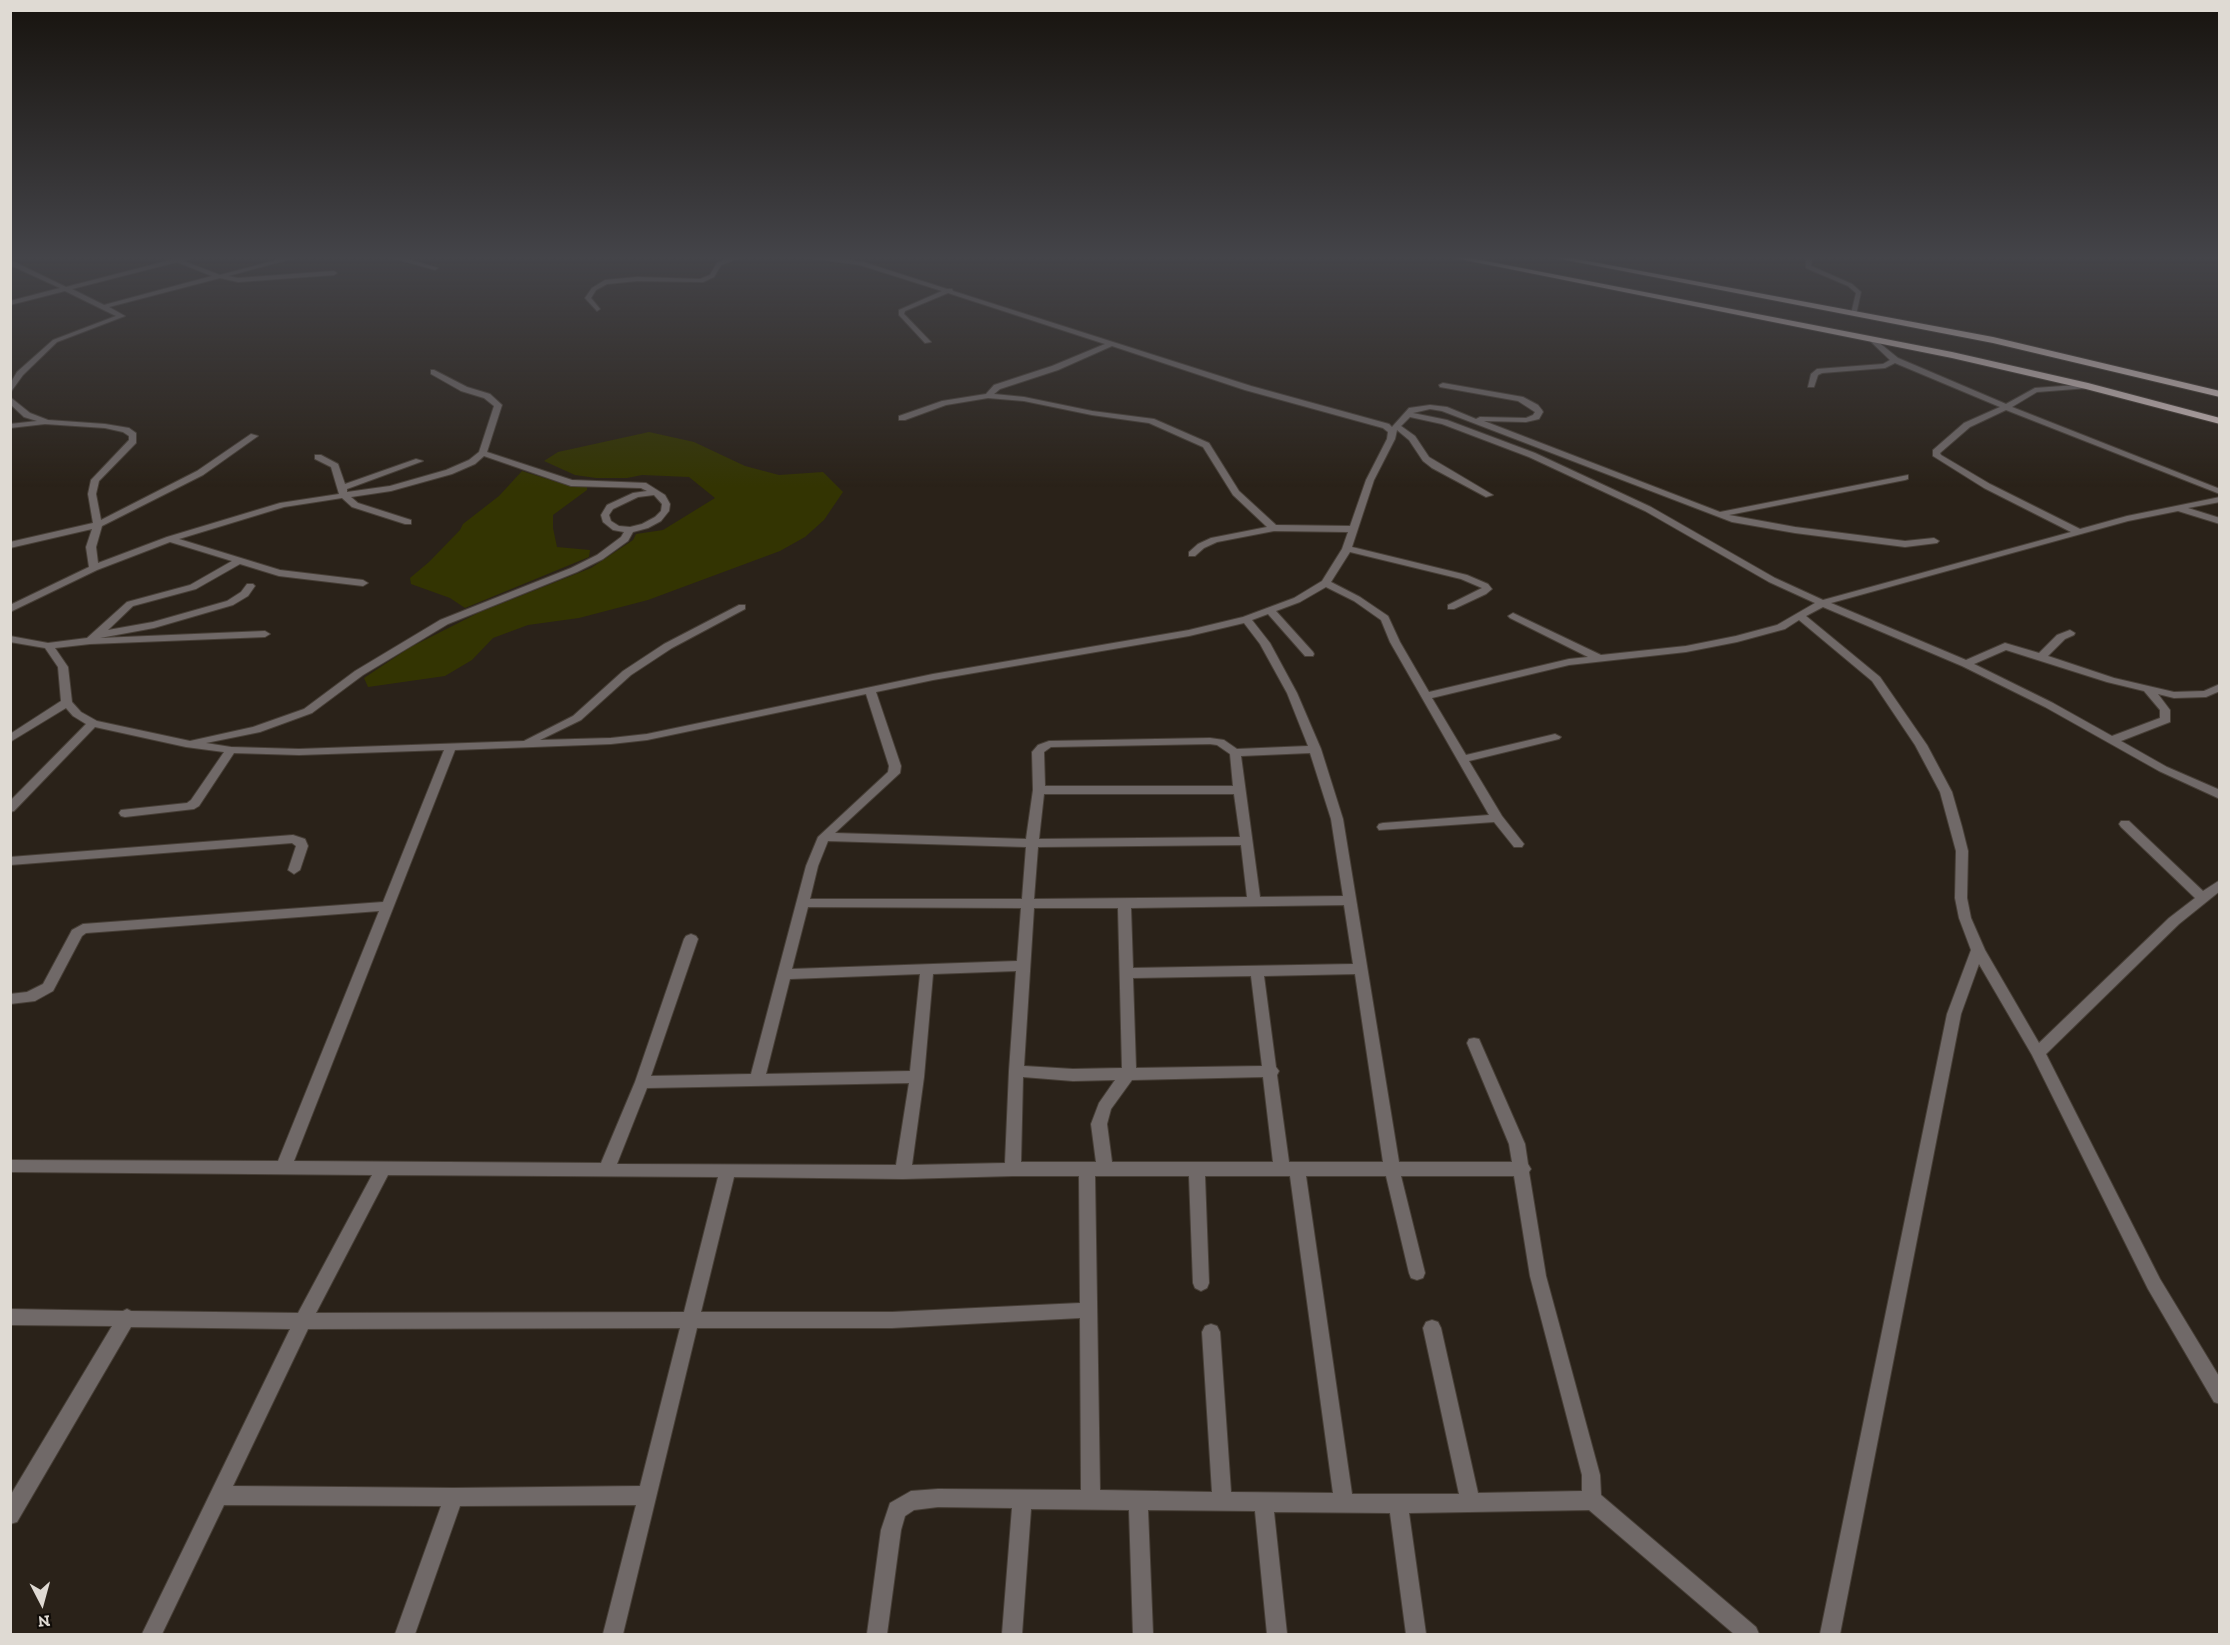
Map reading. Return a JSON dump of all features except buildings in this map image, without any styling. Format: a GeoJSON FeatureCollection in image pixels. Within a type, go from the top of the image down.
{"type":"FeatureCollection","features":[{"type":"Feature","properties":{"kind":"highway"},"geometry":{"type":"LineString","coordinates":[[1848,334],[2030,372],[2220,421]]}},
{"type":"Feature","properties":{"kind":"highway"},"geometry":{"type":"LineString","coordinates":[[1956,334],[2050,353],[2220,394]]}},
{"type":"Feature","properties":{"kind":"street"},"geometry":{"type":"LineString","coordinates":[[10,391],[20,374],[55,341],[74,334]]}},
{"type":"Feature","properties":{"kind":"street"},"geometry":{"type":"LineString","coordinates":[[919,334],[927,342]]}},
{"type":"Feature","properties":{"kind":"street"},"geometry":{"type":"LineString","coordinates":[[1077,334],[1248,388],[1395,429],[1412,438],[1426,459],[1435,466],[1489,495]]}},
{"type":"Feature","properties":{"kind":"street"},"geometry":{"type":"LineString","coordinates":[[1864,337],[1895,360],[2220,492]]}},
{"type":"Feature","properties":{"kind":"street"},"geometry":{"type":"LineString","coordinates":[[988,396],[997,387],[1055,368],[1109,345]]}},
{"type":"Feature","properties":{"kind":"street"},"geometry":{"type":"LineString","coordinates":[[1811,385],[1815,374],[1820,371],[1885,366],[1895,360]]}},
{"type":"Feature","properties":{"kind":"street"},"geometry":{"type":"LineString","coordinates":[[10,609],[94,568],[170,539],[283,505],[343,492],[391,488],[449,472],[472,462],[483,453],[490,437],[489,425],[498,405],[487,396],[464,389],[434,372]]}},
{"type":"Feature","properties":{"kind":"street"},"geometry":{"type":"LineString","coordinates":[[2030,372],[2035,390]]}},
{"type":"Feature","properties":{"kind":"street"},"geometry":{"type":"LineString","coordinates":[[1443,385],[1520,399],[1528,402],[1539,412],[1536,417],[1526,420],[1473,418]]}},
{"type":"Feature","properties":{"kind":"street"},"geometry":{"type":"LineString","coordinates":[[2079,532],[1988,486],[1937,456],[1936,452],[1967,425],[2006,407],[2035,390],[2088,386]]}},
{"type":"Feature","properties":{"kind":"street"},"geometry":{"type":"LineString","coordinates":[[902,418],[945,403],[988,396],[1024,399],[1092,413],[1138,418],[1194,438],[1211,452],[1236,494],[1274,528]]}},
{"type":"Feature","properties":{"kind":"street"},"geometry":{"type":"LineString","coordinates":[[10,399],[27,415],[47,422]]}},
{"type":"Feature","properties":{"kind":"street"},"geometry":{"type":"LineString","coordinates":[[48,646],[63,667],[67,702],[77,714],[93,723],[186,744],[231,750],[299,752],[611,741],[647,737],[870,690],[1188,633],[1270,612],[1326,583],[1347,549],[1353,529],[1395,429],[1412,410],[1430,407],[1473,418],[1717,514],[1785,529],[1905,544],[1934,542]]}},
{"type":"Feature","properties":{"kind":"street"},"geometry":{"type":"LineString","coordinates":[[1407,414],[1444,422],[1532,454],[1648,509],[1772,580],[1966,664],[2163,769],[2220,795]]}},
{"type":"Feature","properties":{"kind":"street"},"geometry":{"type":"LineString","coordinates":[[10,426],[47,422],[105,426],[126,430],[133,435],[133,441],[95,480],[92,494],[98,525],[91,547],[94,568]]}},
{"type":"Feature","properties":{"kind":"street"},"geometry":{"type":"LineString","coordinates":[[10,545],[98,525],[200,473],[254,436]]}},
{"type":"Feature","properties":{"kind":"street"},"geometry":{"type":"LineString","coordinates":[[483,453],[571,483],[643,485],[662,497],[666,504],[665,511],[658,519],[630,530],[616,528],[607,522],[605,515],[610,507],[621,500],[653,493]]}},
{"type":"Feature","properties":{"kind":"street"},"geometry":{"type":"LineString","coordinates":[[318,457],[335,466],[343,492],[360,508],[408,522]]}},
{"type":"Feature","properties":{"kind":"street"},"geometry":{"type":"LineString","coordinates":[[343,492],[419,461]]}},
{"type":"Feature","properties":{"kind":"street"},"geometry":{"type":"LineString","coordinates":[[1717,514],[1905,477]]}},
{"type":"Feature","properties":{"kind":"street"},"geometry":{"type":"LineString","coordinates":[[1426,696],[1597,657],[1686,649],[1781,627],[1822,603],[2079,532],[2220,499]]}},
{"type":"Feature","properties":{"kind":"street"},"geometry":{"type":"LineString","coordinates":[[2178,508],[2220,521]]}},
{"type":"Feature","properties":{"kind":"street"},"geometry":{"type":"LineString","coordinates":[[1192,554],[1201,546],[1214,540],[1274,528],[1353,529]]}},
{"type":"Feature","properties":{"kind":"street"},"geometry":{"type":"LineString","coordinates":[[186,744],[256,730],[308,711],[359,673],[444,622],[600,558],[625,539],[630,530]]}},
{"type":"Feature","properties":{"kind":"street"},"geometry":{"type":"LineString","coordinates":[[170,539],[237,562],[295,577],[363,583]]}},
{"type":"Feature","properties":{"kind":"street"},"geometry":{"type":"LineString","coordinates":[[1347,549],[1464,577],[1487,589],[1451,607]]}},
{"type":"Feature","properties":{"kind":"street"},"geometry":{"type":"LineString","coordinates":[[94,638],[130,604],[193,587],[237,562]]}},
{"type":"Feature","properties":{"kind":"street"},"geometry":{"type":"LineString","coordinates":[[1326,583],[1357,599],[1385,618],[1395,642],[1462,759],[1497,818],[1518,844]]}},
{"type":"Feature","properties":{"kind":"street"},"geometry":{"type":"LineString","coordinates":[[10,639],[48,646],[94,638],[230,603],[245,594],[250,586]]}},
{"type":"Feature","properties":{"kind":"street"},"geometry":{"type":"LineString","coordinates":[[523,744],[577,718],[627,673],[705,624],[742,607]]}},
{"type":"Feature","properties":{"kind":"street"},"geometry":{"type":"LineString","coordinates":[[1270,612],[1310,654]]}},
{"type":"Feature","properties":{"kind":"street"},"geometry":{"type":"LineString","coordinates":[[1514,616],[1597,657]]}},
{"type":"Feature","properties":{"kind":"street"},"geometry":{"type":"LineString","coordinates":[[1801,617],[1876,679],[1921,745],[1946,792],[1954,819],[1962,851],[1961,898],[1965,918],[1978,950],[2038,1053],[2154,1284],[2220,1396]]}},
{"type":"Feature","properties":{"kind":"street"},"geometry":{"type":"LineString","coordinates":[[1246,619],[1271,653],[1292,693],[1315,749],[1337,819],[1392,1169],[1416,1273]]}},
{"type":"Feature","properties":{"kind":"street"},"geometry":{"type":"LineString","coordinates":[[2042,656],[2061,637],[2070,633]]}},
{"type":"Feature","properties":{"kind":"street"},"geometry":{"type":"LineString","coordinates":[[94,638],[265,634]]}},
{"type":"Feature","properties":{"kind":"street"},"geometry":{"type":"LineString","coordinates":[[1966,664],[2004,646],[2149,690],[2191,697],[2206,694],[2220,687]]}},
{"type":"Feature","properties":{"kind":"street"},"geometry":{"type":"LineString","coordinates":[[756,1079],[783,974],[805,903],[812,867],[824,837],[894,774],[895,766],[870,690]]}},
{"type":"Feature","properties":{"kind":"street"},"geometry":{"type":"LineString","coordinates":[[2112,740],[2166,720],[2165,711],[2149,690]]}},
{"type":"Feature","properties":{"kind":"street"},"geometry":{"type":"LineString","coordinates":[[10,739],[67,702]]}},
{"type":"Feature","properties":{"kind":"street"},"geometry":{"type":"LineString","coordinates":[[10,808],[93,723]]}},
{"type":"Feature","properties":{"kind":"street"},"geometry":{"type":"LineString","coordinates":[[1462,759],[1555,737]]}},
{"type":"Feature","properties":{"kind":"street"},"geometry":{"type":"LineString","coordinates":[[1013,1169],[1016,1071],[1023,966],[1032,843],[1039,790],[1038,752],[1049,744],[1210,741],[1220,742],[1235,753],[1315,749]]}},
{"type":"Feature","properties":{"kind":"street"},"geometry":{"type":"LineString","coordinates":[[284,1166],[385,906],[451,746]]}},
{"type":"Feature","properties":{"kind":"street"},"geometry":{"type":"LineString","coordinates":[[125,813],[190,806],[195,803],[231,750]]}},
{"type":"Feature","properties":{"kind":"street"},"geometry":{"type":"LineString","coordinates":[[1235,753],[1254,901]]}},
{"type":"Feature","properties":{"kind":"street"},"geometry":{"type":"LineString","coordinates":[[1039,790],[1239,790]]}},
{"type":"Feature","properties":{"kind":"street"},"geometry":{"type":"LineString","coordinates":[[1383,827],[1497,818]]}},
{"type":"Feature","properties":{"kind":"street"},"geometry":{"type":"LineString","coordinates":[[2125,825],[2203,898]]}},
{"type":"Feature","properties":{"kind":"street"},"geometry":{"type":"LineString","coordinates":[[824,837],[1032,843],[1246,841]]}},
{"type":"Feature","properties":{"kind":"street"},"geometry":{"type":"LineString","coordinates":[[10,861],[293,839],[301,842],[302,846],[294,870]]}},
{"type":"Feature","properties":{"kind":"street"},"geometry":{"type":"LineString","coordinates":[[2038,1053],[2174,921],[2220,884]]}},
{"type":"Feature","properties":{"kind":"street"},"geometry":{"type":"LineString","coordinates":[[805,903],[1124,904],[1351,900]]}},
{"type":"Feature","properties":{"kind":"street"},"geometry":{"type":"LineString","coordinates":[[1105,1169],[1099,1124],[1104,1107],[1129,1072],[1124,904]]}},
{"type":"Feature","properties":{"kind":"street"},"geometry":{"type":"LineString","coordinates":[[10,999],[30,997],[48,987],[77,933],[83,929],[385,906]]}},
{"type":"Feature","properties":{"kind":"street"},"geometry":{"type":"LineString","coordinates":[[607,1169],[642,1082],[691,939]]}},
{"type":"Feature","properties":{"kind":"street"},"geometry":{"type":"LineString","coordinates":[[1830,1635],[1954,1014],[1978,950]]}},
{"type":"Feature","properties":{"kind":"street"},"geometry":{"type":"LineString","coordinates":[[783,974],[1023,966]]}},
{"type":"Feature","properties":{"kind":"street"},"geometry":{"type":"LineString","coordinates":[[903,1172],[917,1077],[927,968]]}},
{"type":"Feature","properties":{"kind":"street"},"geometry":{"type":"LineString","coordinates":[[1126,973],[1361,969]]}},
{"type":"Feature","properties":{"kind":"street"},"geometry":{"type":"LineString","coordinates":[[1257,971],[1344,1501]]}},
{"type":"Feature","properties":{"kind":"street"},"geometry":{"type":"LineString","coordinates":[[1474,1043],[1513,1129],[1523,1169],[1538,1276],[1591,1475],[1592,1500]]}},
{"type":"Feature","properties":{"kind":"street"},"geometry":{"type":"LineString","coordinates":[[1016,1071],[1073,1075],[1129,1072],[1272,1071]]}},
{"type":"Feature","properties":{"kind":"street"},"geometry":{"type":"LineString","coordinates":[[642,1082],[917,1077]]}},
{"type":"Feature","properties":{"kind":"street"},"geometry":{"type":"LineString","coordinates":[[10,1166],[284,1166],[903,1172],[1013,1169],[1523,1169]]}},
{"type":"Feature","properties":{"kind":"street"},"geometry":{"type":"LineString","coordinates":[[152,1635],[303,1321],[384,1167]]}},
{"type":"Feature","properties":{"kind":"street"},"geometry":{"type":"LineString","coordinates":[[1087,1169],[1091,1499]]}},
{"type":"Feature","properties":{"kind":"street"},"geometry":{"type":"LineString","coordinates":[[1197,1169],[1201,1283]]}},
{"type":"Feature","properties":{"kind":"street"},"geometry":{"type":"LineString","coordinates":[[613,1635],[728,1170]]}},
{"type":"Feature","properties":{"kind":"street"},"geometry":{"type":"LineString","coordinates":[[10,1317],[303,1321],[892,1320],[1088,1310]]}},
{"type":"Feature","properties":{"kind":"street"},"geometry":{"type":"LineString","coordinates":[[10,1515],[17,1494],[127,1317]]}},
{"type":"Feature","properties":{"kind":"street"},"geometry":{"type":"LineString","coordinates":[[1432,1328],[1470,1502]]}},
{"type":"Feature","properties":{"kind":"street"},"geometry":{"type":"LineString","coordinates":[[1211,1332],[1222,1501]]}},
{"type":"Feature","properties":{"kind":"street"},"geometry":{"type":"LineString","coordinates":[[221,1495],[646,1496]]}},
{"type":"Feature","properties":{"kind":"street"},"geometry":{"type":"LineString","coordinates":[[405,1635],[454,1497]]}},
{"type":"Feature","properties":{"kind":"street"},"geometry":{"type":"LineString","coordinates":[[877,1635],[891,1530],[897,1510],[911,1501],[938,1498],[1398,1502],[1592,1500],[1749,1635]]}},
{"type":"Feature","properties":{"kind":"street"},"geometry":{"type":"LineString","coordinates":[[1012,1635],[1022,1499]]}},
{"type":"Feature","properties":{"kind":"street"},"geometry":{"type":"LineString","coordinates":[[1138,1500],[1143,1635]]}},
{"type":"Feature","properties":{"kind":"street"},"geometry":{"type":"LineString","coordinates":[[1263,1501],[1277,1635]]}},
{"type":"Feature","properties":{"kind":"street"},"geometry":{"type":"LineString","coordinates":[[1398,1502],[1416,1635]]}},
{"type":"Feature","properties":{"kind":"shaded area"},"geometry":{"type":"Polygon","coordinates":[[[649,432],[694,442],[745,466],[779,475],[823,472],[843,492],[824,520],[805,537],[780,551],[648,600],[579,618],[528,625],[493,638],[472,660],[445,676],[368,687],[364,678],[409,648],[478,613],[591,568],[633,540],[636,534],[663,530],[715,498],[689,477],[642,475],[627,478],[596,478],[575,475],[544,461],[558,452],[649,432]]]}},
{"type":"Feature","properties":{"kind":"shaded area"},"geometry":{"type":"Polygon","coordinates":[[[522,471],[560,483],[587,487],[587,490],[553,515],[553,528],[557,547],[590,550],[589,557],[465,608],[450,598],[411,584],[410,578],[429,562],[463,524],[499,496],[522,471]]]}}]}
